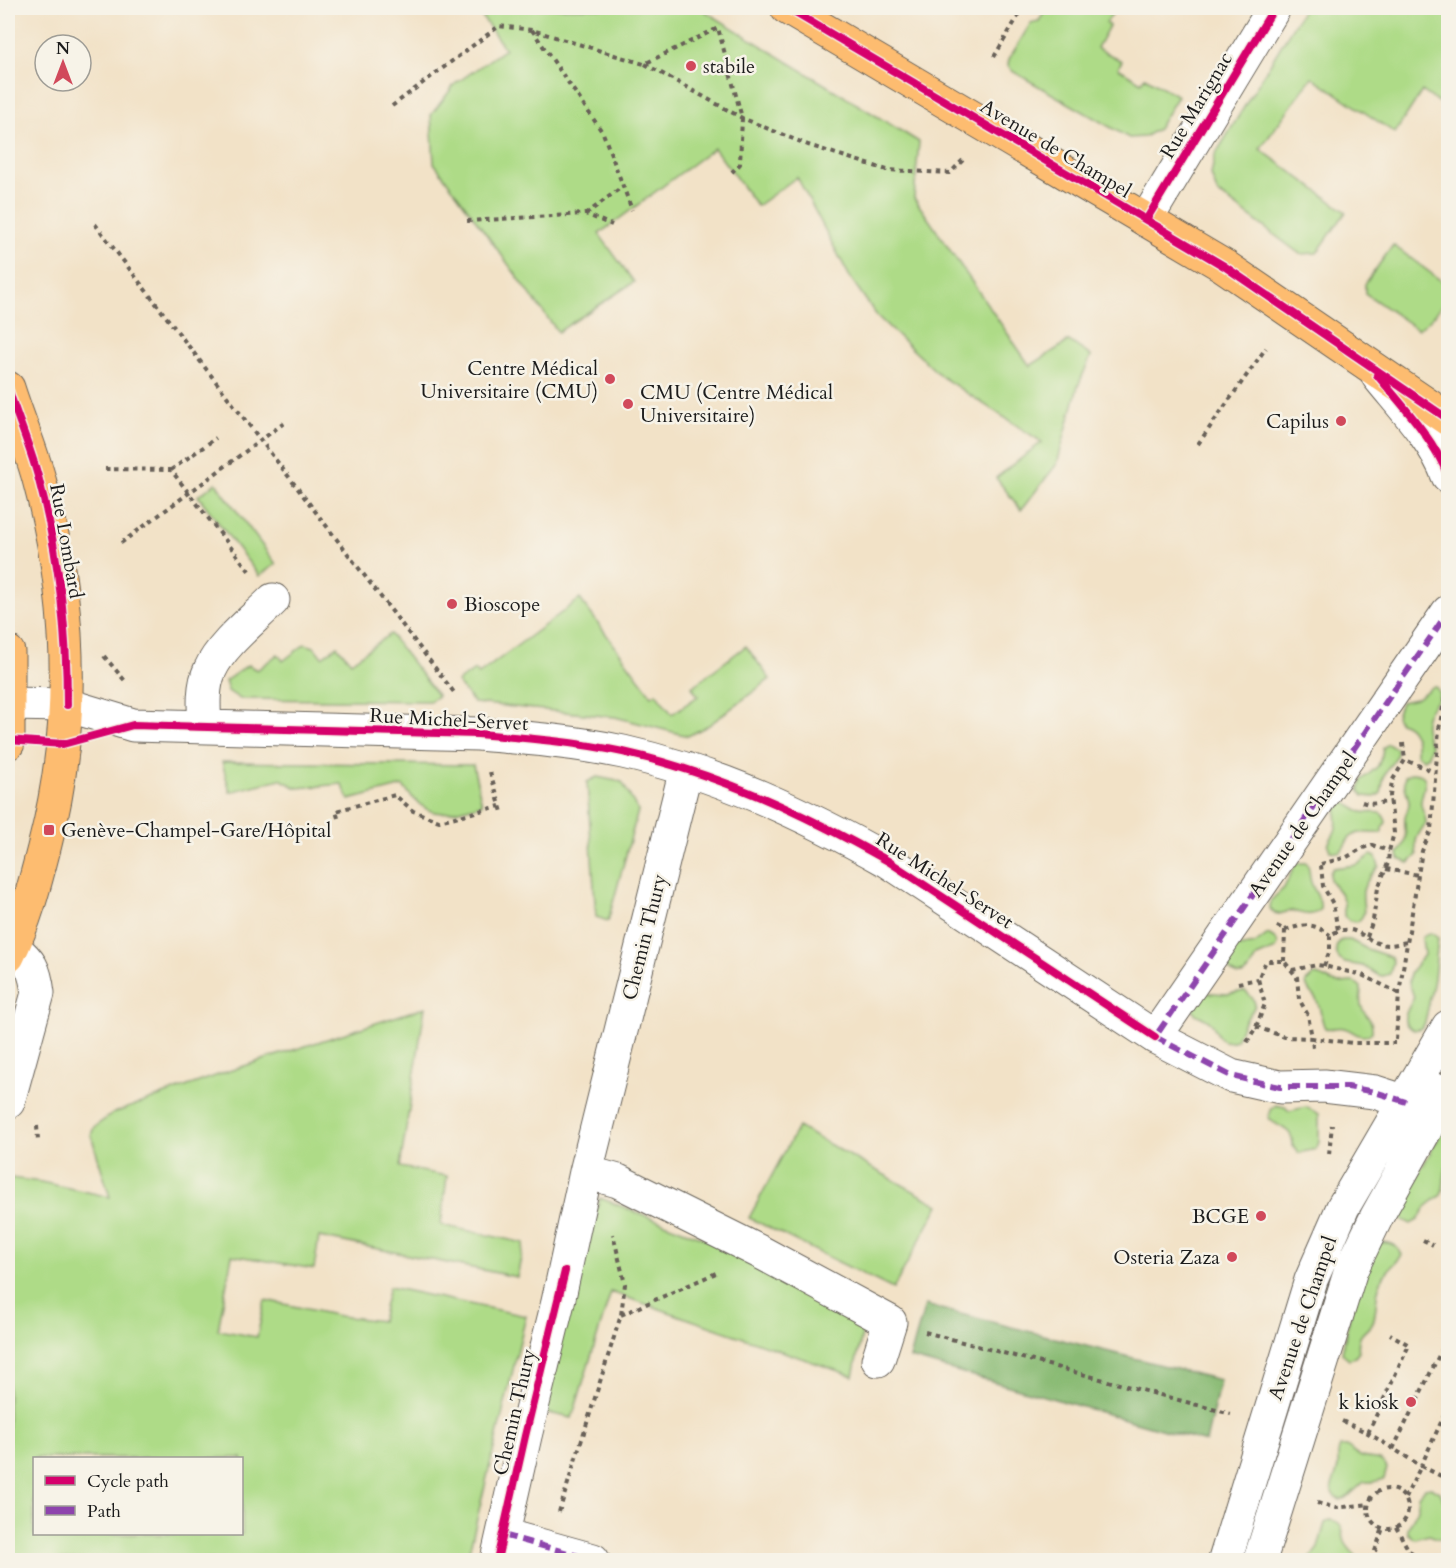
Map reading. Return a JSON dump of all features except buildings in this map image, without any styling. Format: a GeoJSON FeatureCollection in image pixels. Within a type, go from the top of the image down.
{"type":"FeatureCollection","features":[{"type":"Feature","properties":{"kind":"main road","name":"Avenue de Champel"},"geometry":{"type":"LineString","coordinates":[[787,8],[1224,266],[1449,419]]}},
{"type":"Feature","properties":{"kind":"main road","name":"Rue Lombard"},"geometry":{"type":"LineString","coordinates":[[8,388],[40,481],[49,520],[67,654],[67,705],[62,759],[49,830],[29,907],[9,946]]}},
{"type":"Feature","properties":{"kind":"main road"},"geometry":{"type":"LineString","coordinates":[[8,652],[8,743]]}},
{"type":"Feature","properties":{"kind":"street","name":"Rue Marignac"},"geometry":{"type":"LineString","coordinates":[[1146,220],[1274,8]]}},
{"type":"Feature","properties":{"kind":"street","name":"Avenue de Champel"},"geometry":{"type":"LineString","coordinates":[[1366,361],[1420,428],[1449,476]]}},
{"type":"Feature","properties":{"kind":"street"},"geometry":{"type":"LineString","coordinates":[[204,727],[205,688],[209,671],[223,649],[273,600]]}},
{"type":"Feature","properties":{"kind":"street","name":"Avenue de Champel"},"geometry":{"type":"LineString","coordinates":[[1155,1037],[1449,612]]}},
{"type":"Feature","properties":{"kind":"street","name":"Rue Michel-Servet"},"geometry":{"type":"LineString","coordinates":[[8,704],[67,705],[133,725],[478,734],[521,738],[623,752],[686,769],[781,805],[850,839],[888,861],[1155,1037],[1231,1076],[1280,1087],[1324,1086],[1375,1092],[1419,1110]]}},
{"type":"Feature","properties":{"kind":"street","name":"Chemin Thury"},"geometry":{"type":"LineString","coordinates":[[500,1547],[586,1172],[686,769]]}},
{"type":"Feature","properties":{"kind":"street"},"geometry":{"type":"LineString","coordinates":[[8,1102],[38,993],[36,976],[29,961],[9,946]]}},
{"type":"Feature","properties":{"kind":"street","name":"Avenue de Champel"},"geometry":{"type":"LineString","coordinates":[[1260,1560],[1351,1270],[1419,1110],[1449,1027]]}},
{"type":"Feature","properties":{"kind":"street","name":"Avenue de Champel"},"geometry":{"type":"LineString","coordinates":[[1224,1560],[1311,1280],[1343,1207],[1419,1110],[1449,1089]]}},
{"type":"Feature","properties":{"kind":"street"},"geometry":{"type":"LineString","coordinates":[[586,1172],[618,1181],[762,1253],[890,1322],[878,1360]]}},
{"type":"Feature","properties":{"kind":"street"},"geometry":{"type":"LineString","coordinates":[[500,1547],[548,1549],[593,1560]]}},
{"type":"Feature","properties":{"kind":"path"},"geometry":{"type":"LineString","coordinates":[[994,57],[1023,8]]}},
{"type":"Feature","properties":{"kind":"path"},"geometry":{"type":"LineString","coordinates":[[392,106],[499,26],[532,30],[644,64],[742,118],[808,146],[887,170],[950,173],[964,159]]}},
{"type":"Feature","properties":{"kind":"path"},"geometry":{"type":"LineString","coordinates":[[644,64],[718,28],[742,118],[740,164],[732,172]]}},
{"type":"Feature","properties":{"kind":"path"},"geometry":{"type":"LineString","coordinates":[[532,30],[603,133],[632,210]]}},
{"type":"Feature","properties":{"kind":"path"},"geometry":{"type":"LineString","coordinates":[[585,214],[623,186]]}},
{"type":"Feature","properties":{"kind":"path"},"geometry":{"type":"LineString","coordinates":[[467,221],[585,214],[612,225]]}},
{"type":"Feature","properties":{"kind":"path"},"geometry":{"type":"LineString","coordinates":[[95,225],[450,687]]}},
{"type":"Feature","properties":{"kind":"path"},"geometry":{"type":"LineString","coordinates":[[1198,444],[1266,348]]}},
{"type":"Feature","properties":{"kind":"path"},"geometry":{"type":"LineString","coordinates":[[121,543],[284,423]]}},
{"type":"Feature","properties":{"kind":"path"},"geometry":{"type":"LineString","coordinates":[[105,469],[171,470],[216,438]]}},
{"type":"Feature","properties":{"kind":"path"},"geometry":{"type":"LineString","coordinates":[[171,470],[273,600]]}},
{"type":"Feature","properties":{"kind":"path"},"geometry":{"type":"LineString","coordinates":[[1329,1160],[1333,1121],[1345,1110],[1375,1092],[1393,1072],[1396,1058],[1399,993],[1422,851],[1431,830],[1439,729],[1449,680]]}},
{"type":"Feature","properties":{"kind":"path"},"geometry":{"type":"LineString","coordinates":[[1367,937],[1394,833],[1390,796],[1392,781],[1405,760],[1435,772]]}},
{"type":"Feature","properties":{"kind":"path"},"geometry":{"type":"LineString","coordinates":[[338,818],[336,811],[395,795],[413,811],[439,821],[500,806]]}},
{"type":"Feature","properties":{"kind":"path"},"geometry":{"type":"LineString","coordinates":[[1302,825],[1316,844],[1323,886],[1333,904],[1338,930]]}},
{"type":"Feature","properties":{"kind":"path"},"geometry":{"type":"LineString","coordinates":[[1321,864],[1347,857],[1372,845],[1389,851]]}},
{"type":"Feature","properties":{"kind":"path"},"geometry":{"type":"LineString","coordinates":[[1386,869],[1418,876]]}},
{"type":"Feature","properties":{"kind":"path"},"geometry":{"type":"LineString","coordinates":[[1285,930],[1305,924],[1317,926],[1330,935]]}},
{"type":"Feature","properties":{"kind":"path"},"geometry":{"type":"LineString","coordinates":[[1330,935],[1338,930],[1352,929],[1386,945],[1407,942]]}},
{"type":"Feature","properties":{"kind":"path"},"geometry":{"type":"LineString","coordinates":[[1324,966],[1330,950],[1330,935]]}},
{"type":"Feature","properties":{"kind":"path"},"geometry":{"type":"LineString","coordinates":[[1231,1076],[1241,1050],[1256,1027],[1265,1004],[1258,979],[1266,961],[1284,961],[1297,977],[1299,999],[1308,1015],[1312,1038],[1353,1043],[1396,1043]]}},
{"type":"Feature","properties":{"kind":"path"},"geometry":{"type":"LineString","coordinates":[[1292,970],[1317,964],[1362,975],[1399,993]]}},
{"type":"Feature","properties":{"kind":"path"},"geometry":{"type":"LineString","coordinates":[[548,1549],[621,1315],[624,1284],[611,1225]]}},
{"type":"Feature","properties":{"kind":"path"},"geometry":{"type":"LineString","coordinates":[[1423,1240],[1433,1245]]}},
{"type":"Feature","properties":{"kind":"path"},"geometry":{"type":"LineString","coordinates":[[621,1315],[762,1253]]}},
{"type":"Feature","properties":{"kind":"path"},"geometry":{"type":"LineString","coordinates":[[890,1322],[1240,1416]]}},
{"type":"Feature","properties":{"kind":"path"},"geometry":{"type":"LineString","coordinates":[[1368,1433],[1409,1345],[1390,1334]]}},
{"type":"Feature","properties":{"kind":"path"},"geometry":{"type":"LineString","coordinates":[[1393,1449],[1449,1337]]}},
{"type":"Feature","properties":{"kind":"path"},"geometry":{"type":"LineString","coordinates":[[1405,1498],[1394,1490],[1381,1490],[1371,1498],[1369,1516],[1377,1526],[1383,1528],[1396,1527],[1406,1518],[1408,1512],[1405,1498],[1449,1407]]}},
{"type":"Feature","properties":{"kind":"path"},"geometry":{"type":"LineString","coordinates":[[1338,1419],[1368,1433],[1421,1466],[1447,1478]]}},
{"type":"Feature","properties":{"kind":"path"},"geometry":{"type":"LineString","coordinates":[[1449,1471],[1447,1478],[1449,1487]]}},
{"type":"Feature","properties":{"kind":"path"},"geometry":{"type":"LineString","coordinates":[[1313,1502],[1336,1508],[1369,1504]]}},
{"type":"Feature","properties":{"kind":"path"},"geometry":{"type":"LineString","coordinates":[[1396,1527],[1409,1551],[1425,1560]]}},
{"type":"Feature","properties":{"kind":"path"},"geometry":{"type":"LineString","coordinates":[[1372,1560],[1383,1528]]}},
{"type":"Feature","properties":{"kind":"green space"},"geometry":{"type":"Polygon","coordinates":[[[490,8],[700,8],[919,142],[914,198],[1030,366],[1069,341],[1091,356],[1078,386],[1057,464],[1021,510],[996,478],[1042,442],[942,377],[877,316],[850,277],[797,177],[757,206],[714,148],[599,234],[634,282],[558,332],[434,163],[431,115],[455,84],[505,49],[480,14],[490,8]]]}},
{"type":"Feature","properties":{"kind":"green space"},"geometry":{"type":"Polygon","coordinates":[[[1046,8],[1116,8],[1106,23],[1109,26],[1097,48],[1122,61],[1118,68],[1141,82],[1145,77],[1178,96],[1158,129],[1144,137],[1129,138],[1012,71],[1008,65],[1009,59],[1031,23],[1039,21],[1046,8]]]}},
{"type":"Feature","properties":{"kind":"green space"},"geometry":{"type":"Polygon","coordinates":[[[1304,8],[1448,8],[1448,109],[1422,91],[1395,133],[1312,77],[1260,149],[1346,212],[1317,253],[1300,254],[1217,192],[1211,175],[1215,155],[1304,8]]]}},
{"type":"Feature","properties":{"kind":"green space"},"geometry":{"type":"Polygon","coordinates":[[[1393,245],[1448,286],[1445,298],[1438,310],[1417,329],[1365,293],[1365,284],[1393,245]]]}},
{"type":"Feature","properties":{"kind":"green space"},"geometry":{"type":"Polygon","coordinates":[[[216,483],[276,564],[259,576],[198,496],[216,483]]]}},
{"type":"Feature","properties":{"kind":"green space"},"geometry":{"type":"Polygon","coordinates":[[[580,599],[652,696],[656,693],[672,714],[698,696],[692,687],[746,646],[770,679],[709,725],[688,736],[615,717],[474,703],[457,682],[475,670],[479,674],[580,599]]]}},
{"type":"Feature","properties":{"kind":"green space"},"geometry":{"type":"Polygon","coordinates":[[[390,634],[438,696],[430,701],[240,699],[228,691],[225,681],[248,665],[257,670],[278,654],[283,661],[305,644],[314,647],[322,657],[337,646],[351,662],[390,634]]]}},
{"type":"Feature","properties":{"kind":"green space"},"geometry":{"type":"Polygon","coordinates":[[[1432,687],[1436,687],[1439,693],[1438,700],[1429,710],[1425,721],[1431,745],[1428,756],[1423,759],[1416,754],[1412,730],[1399,722],[1396,716],[1401,702],[1416,699],[1432,687]]]}},
{"type":"Feature","properties":{"kind":"green space"},"geometry":{"type":"Polygon","coordinates":[[[1387,744],[1397,749],[1397,753],[1383,779],[1381,793],[1375,797],[1363,796],[1359,790],[1362,780],[1378,766],[1383,748],[1387,744]]]}},
{"type":"Feature","properties":{"kind":"green space"},"geometry":{"type":"Polygon","coordinates":[[[222,762],[473,765],[482,804],[457,811],[438,813],[422,806],[403,786],[349,800],[342,784],[297,788],[280,779],[230,792],[222,762]]]}},
{"type":"Feature","properties":{"kind":"green space"},"geometry":{"type":"Polygon","coordinates":[[[1411,773],[1419,774],[1425,779],[1421,804],[1426,823],[1416,841],[1417,855],[1409,863],[1399,859],[1398,853],[1405,839],[1405,817],[1409,806],[1404,780],[1405,776],[1411,773]]]}},
{"type":"Feature","properties":{"kind":"green space"},"geometry":{"type":"Polygon","coordinates":[[[597,777],[622,782],[638,811],[608,921],[596,917],[587,782],[597,777]]]}},
{"type":"Feature","properties":{"kind":"green space"},"geometry":{"type":"Polygon","coordinates":[[[1344,802],[1362,812],[1380,813],[1386,822],[1381,833],[1356,834],[1348,840],[1340,852],[1330,851],[1328,845],[1335,832],[1337,810],[1344,802]]]}},
{"type":"Feature","properties":{"kind":"green space"},"geometry":{"type":"Polygon","coordinates":[[[1371,855],[1376,857],[1379,866],[1364,887],[1363,916],[1357,922],[1350,921],[1344,916],[1344,902],[1330,880],[1330,873],[1333,868],[1357,865],[1371,855]]]}},
{"type":"Feature","properties":{"kind":"green space"},"geometry":{"type":"Polygon","coordinates":[[[1296,863],[1307,863],[1311,883],[1320,901],[1320,910],[1310,914],[1292,911],[1274,913],[1270,908],[1271,900],[1284,888],[1296,863]]]}},
{"type":"Feature","properties":{"kind":"green space"},"geometry":{"type":"Polygon","coordinates":[[[1431,933],[1438,938],[1434,979],[1425,1023],[1422,1028],[1414,1030],[1409,1027],[1405,1019],[1414,997],[1409,983],[1410,973],[1424,955],[1422,938],[1431,933]]]}},
{"type":"Feature","properties":{"kind":"green space"},"geometry":{"type":"Polygon","coordinates":[[[1268,934],[1276,939],[1278,944],[1276,949],[1257,957],[1249,970],[1241,975],[1237,975],[1227,967],[1224,959],[1231,948],[1255,944],[1268,934]]]}},
{"type":"Feature","properties":{"kind":"green space"},"geometry":{"type":"Polygon","coordinates":[[[1342,940],[1350,940],[1367,949],[1391,957],[1393,962],[1390,974],[1378,975],[1363,966],[1345,963],[1339,959],[1336,949],[1342,940]]]}},
{"type":"Feature","properties":{"kind":"green space"},"geometry":{"type":"Polygon","coordinates":[[[1314,975],[1337,983],[1358,984],[1361,987],[1361,1005],[1371,1021],[1372,1032],[1361,1036],[1344,1028],[1325,1028],[1318,1003],[1309,992],[1306,982],[1314,975]]]}},
{"type":"Feature","properties":{"kind":"green space"},"geometry":{"type":"Polygon","coordinates":[[[1245,991],[1255,1006],[1236,1040],[1222,1040],[1211,1023],[1194,1013],[1192,1005],[1199,992],[1227,994],[1245,991]]]}},
{"type":"Feature","properties":{"kind":"green space"},"geometry":{"type":"Polygon","coordinates":[[[425,1007],[400,1167],[447,1176],[441,1225],[524,1243],[517,1277],[319,1237],[314,1269],[232,1255],[218,1330],[257,1337],[265,1300],[339,1316],[381,1321],[389,1287],[526,1316],[467,1560],[8,1560],[8,1189],[11,1178],[110,1197],[91,1135],[94,1127],[114,1113],[229,1071],[425,1007]]]}},
{"type":"Feature","properties":{"kind":"green space"},"geometry":{"type":"Polygon","coordinates":[[[1276,1105],[1285,1107],[1289,1111],[1306,1107],[1319,1114],[1319,1142],[1316,1149],[1299,1153],[1293,1146],[1289,1132],[1269,1119],[1270,1110],[1276,1105]]]}},
{"type":"Feature","properties":{"kind":"green space"},"geometry":{"type":"Polygon","coordinates":[[[1448,1121],[1448,1163],[1443,1190],[1441,1195],[1427,1206],[1418,1220],[1411,1224],[1401,1219],[1398,1210],[1448,1121]]]}},
{"type":"Feature","properties":{"kind":"green space"},"geometry":{"type":"Polygon","coordinates":[[[798,1127],[939,1205],[893,1289],[749,1218],[798,1127]]]}},
{"type":"Feature","properties":{"kind":"green space"},"geometry":{"type":"Polygon","coordinates":[[[600,1198],[721,1245],[865,1321],[853,1376],[611,1292],[572,1418],[539,1411],[600,1198]]]}},
{"type":"Feature","properties":{"kind":"green space"},"geometry":{"type":"Polygon","coordinates":[[[1380,1243],[1393,1245],[1402,1255],[1382,1279],[1374,1319],[1359,1339],[1359,1352],[1355,1357],[1349,1359],[1342,1353],[1352,1306],[1380,1243]]]}},
{"type":"Feature","properties":{"kind":"green space"},"geometry":{"type":"Polygon","coordinates":[[[925,1305],[1220,1380],[1206,1442],[910,1358],[925,1305]]]}},
{"type":"Feature","properties":{"kind":"green space"},"geometry":{"type":"Polygon","coordinates":[[[1340,1447],[1348,1447],[1360,1456],[1381,1461],[1387,1468],[1384,1479],[1364,1482],[1345,1499],[1340,1500],[1335,1497],[1332,1493],[1332,1485],[1337,1471],[1340,1447]]]}},
{"type":"Feature","properties":{"kind":"green space"},"geometry":{"type":"Polygon","coordinates":[[[1431,1487],[1440,1492],[1445,1505],[1448,1542],[1429,1535],[1415,1539],[1408,1533],[1408,1528],[1418,1509],[1418,1496],[1425,1488],[1431,1487]]]}},
{"type":"Feature","properties":{"kind":"green space"},"geometry":{"type":"Polygon","coordinates":[[[1330,1520],[1340,1525],[1345,1542],[1360,1560],[1309,1560],[1318,1548],[1325,1523],[1330,1520]]]}},
{"type":"Feature","properties":{"kind":"marked path"},"geometry":{"type":"LineString","coordinates":[[1406,1102],[1375,1092],[1348,1087],[1280,1087],[1231,1076],[1155,1037],[1448,612]]}},
{"type":"Feature","properties":{"kind":"marked path"},"geometry":{"type":"LineString","coordinates":[[503,1535],[593,1560]]}},
{"type":"Feature","properties":{"kind":"cycle path"},"geometry":{"type":"LineString","coordinates":[[787,8],[1224,266],[1448,419]]}},
{"type":"Feature","properties":{"kind":"cycle path"},"geometry":{"type":"LineString","coordinates":[[1146,220],[1274,8]]}},
{"type":"Feature","properties":{"kind":"cycle path"},"geometry":{"type":"LineString","coordinates":[[1377,375],[1426,436],[1448,476]]}},
{"type":"Feature","properties":{"kind":"cycle path"},"geometry":{"type":"LineString","coordinates":[[8,388],[37,472],[47,511],[57,566],[63,622],[67,705]]}},
{"type":"Feature","properties":{"kind":"cycle path"},"geometry":{"type":"LineString","coordinates":[[8,740],[63,744],[133,725],[478,734],[587,746],[658,761],[692,771],[760,797],[825,827],[888,861],[1155,1037]]}},
{"type":"Feature","properties":{"kind":"cycle path"},"geometry":{"type":"LineString","coordinates":[[497,1560],[565,1271]]}},
{"type":"Feature","properties":{"kind":"place","name":"stabile"},"geometry":{"type":"Point","coordinates":[691,66]}},
{"type":"Feature","properties":{"kind":"place","name":"Centre Médical Universitaire (CMU)"},"geometry":{"type":"Point","coordinates":[610,379]}},
{"type":"Feature","properties":{"kind":"place","name":"CMU (Centre Médical Universitaire)"},"geometry":{"type":"Point","coordinates":[628,404]}},
{"type":"Feature","properties":{"kind":"place","name":"Capilus"},"geometry":{"type":"Point","coordinates":[1341,421]}},
{"type":"Feature","properties":{"kind":"place","name":"Bioscope"},"geometry":{"type":"Point","coordinates":[452,604]}},
{"type":"Feature","properties":{"kind":"place","name":"Genève-Champel-Gare/Hôpital"},"geometry":{"type":"Point","coordinates":[49,830]}},
{"type":"Feature","properties":{"kind":"place","name":"BCGE"},"geometry":{"type":"Point","coordinates":[1261,1216]}},
{"type":"Feature","properties":{"kind":"place","name":"Osteria Zaza"},"geometry":{"type":"Point","coordinates":[1232,1257]}},
{"type":"Feature","properties":{"kind":"place","name":"k kiosk"},"geometry":{"type":"Point","coordinates":[1411,1402]}}]}
